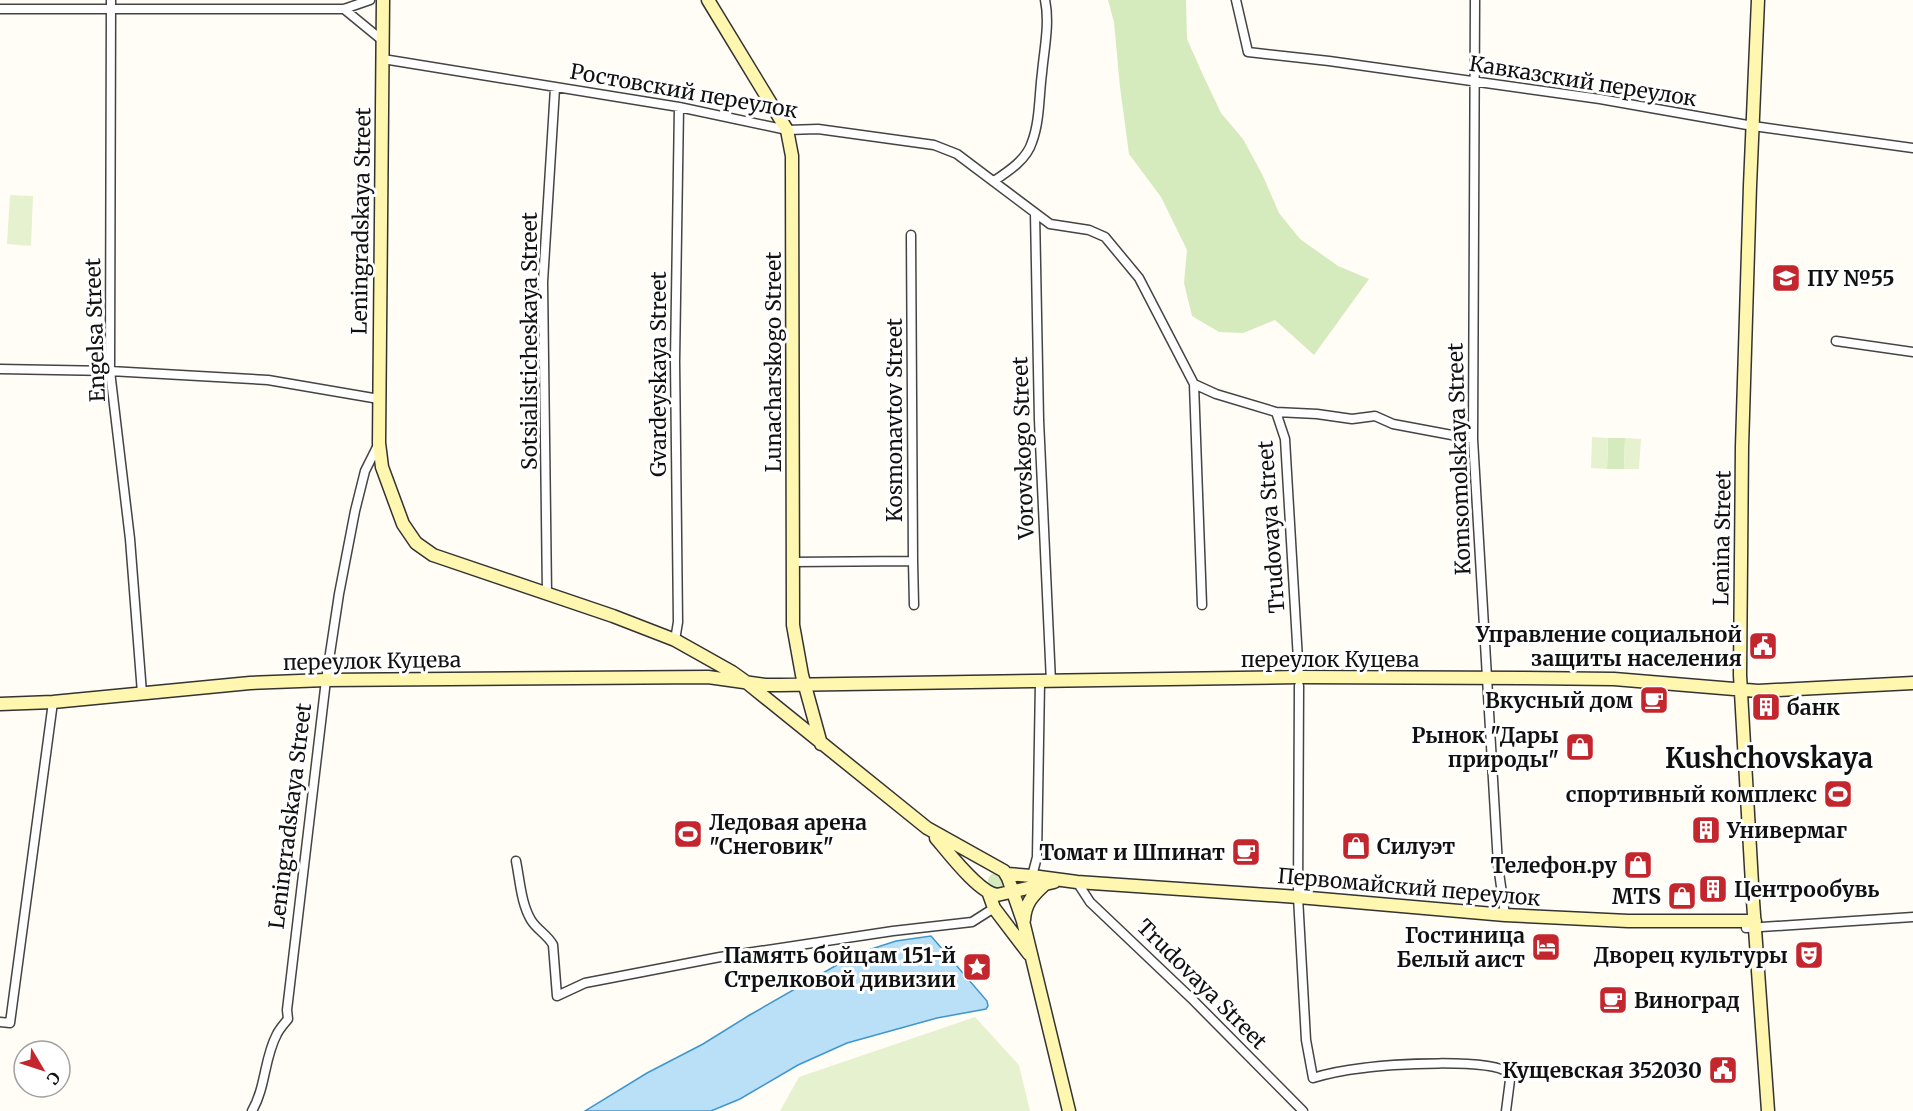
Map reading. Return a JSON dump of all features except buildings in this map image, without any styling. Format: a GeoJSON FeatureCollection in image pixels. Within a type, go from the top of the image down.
{"type":"FeatureCollection","features":[{"type":"Feature","properties":{"kind":"street"},"geometry":{"type":"LineString","coordinates":[[0,9],[111,5],[344,9],[370,0]]}},
{"type":"Feature","properties":{"kind":"street","name":"Leningradskaya Street"},"geometry":{"type":"LineString","coordinates":[[383,0],[378,443],[382,467],[403,524]]}},
{"type":"Feature","properties":{"kind":"street","name":"Lunacharskogo Street"},"geometry":{"type":"LineString","coordinates":[[708,0],[787,130],[792,168],[793,625],[805,684],[821,744]]}},
{"type":"Feature","properties":{"kind":"street"},"geometry":{"type":"LineString","coordinates":[[994,181],[1010,171],[1032,143],[1038,110],[1045,38],[1047,7],[1045,0]]}},
{"type":"Feature","properties":{"kind":"street","name":"Кавказский переулок"},"geometry":{"type":"LineString","coordinates":[[1236,0],[1248,52],[1600,99],[1753,126],[1913,148]]}},
{"type":"Feature","properties":{"kind":"street","name":"Komsomolskaya Street"},"geometry":{"type":"LineString","coordinates":[[1475,0],[1473,439],[1498,865],[1505,915]]}},
{"type":"Feature","properties":{"kind":"street","name":"Lenina Street"},"geometry":{"type":"LineString","coordinates":[[1758,0],[1750,186],[1741,513],[1740,675],[1753,901],[1752,926],[1768,1111]]}},
{"type":"Feature","properties":{"kind":"street","name":"Engelsa Street"},"geometry":{"type":"LineString","coordinates":[[111,5],[110,371],[130,539],[142,693]]}},
{"type":"Feature","properties":{"kind":"street"},"geometry":{"type":"LineString","coordinates":[[344,9],[383,41]]}},
{"type":"Feature","properties":{"kind":"street","name":"Ростовский переулок"},"geometry":{"type":"LineString","coordinates":[[383,59],[679,106],[787,130],[818,129],[934,145],[957,154],[1050,224],[1089,230],[1105,237],[1139,278],[1194,384],[1202,605]]}},
{"type":"Feature","properties":{"kind":"street","name":"Sotsialisticheskaya Street"},"geometry":{"type":"LineString","coordinates":[[547,594],[543,282],[555,88]]}},
{"type":"Feature","properties":{"kind":"street","name":"Gvardeyskaya Street"},"geometry":{"type":"LineString","coordinates":[[675,640],[678,622],[675,361],[679,106]]}},
{"type":"Feature","properties":{"kind":"street","name":"Vorovskogo Street"},"geometry":{"type":"LineString","coordinates":[[1032,876],[1037,857],[1045,682],[1035,213]]}},
{"type":"Feature","properties":{"kind":"street","name":"Kosmonavtov Street"},"geometry":{"type":"LineString","coordinates":[[911,235],[914,605]]}},
{"type":"Feature","properties":{"kind":"street"},"geometry":{"type":"LineString","coordinates":[[1836,341],[1913,352]]}},
{"type":"Feature","properties":{"kind":"street"},"geometry":{"type":"LineString","coordinates":[[0,369],[110,371],[268,380],[379,399]]}},
{"type":"Feature","properties":{"kind":"street"},"geometry":{"type":"LineString","coordinates":[[1194,384],[1276,412],[1352,418],[1375,416],[1393,424],[1473,439]]}},
{"type":"Feature","properties":{"kind":"street","name":"Trudovaya Street"},"geometry":{"type":"LineString","coordinates":[[1276,412],[1285,439],[1299,682],[1298,897],[1306,1040],[1313,1078],[1366,1067],[1458,1063],[1497,1067],[1508,1073],[1510,1080],[1506,1111]]}},
{"type":"Feature","properties":{"kind":"street","name":"Leningradskaya Street"},"geometry":{"type":"LineString","coordinates":[[252,1111],[263,1088],[270,1051],[278,1032],[288,1019],[286,1010],[326,680],[339,594],[365,471],[378,443]]}},
{"type":"Feature","properties":{"kind":"street","name":"переулок Куцева"},"geometry":{"type":"LineString","coordinates":[[403,524],[416,543],[433,555],[613,616],[675,640],[746,682]]}},
{"type":"Feature","properties":{"kind":"street"},"geometry":{"type":"LineString","coordinates":[[792,562],[913,561]]}},
{"type":"Feature","properties":{"kind":"street","name":"переулок Куцева"},"geometry":{"type":"LineString","coordinates":[[0,704],[53,702],[250,683],[326,680],[708,677],[772,685],[1614,679],[1742,690],[1791,690],[1913,683]]}},
{"type":"Feature","properties":{"kind":"street","name":"Первомайский переулок"},"geometry":{"type":"LineString","coordinates":[[746,682],[1000,885]]}},
{"type":"Feature","properties":{"kind":"street"},"geometry":{"type":"LineString","coordinates":[[0,1022],[10,1023],[53,702]]}},
{"type":"Feature","properties":{"kind":"street","name":"Первомайский переулок"},"geometry":{"type":"LineString","coordinates":[[927,828],[963,869],[1000,885],[1044,885],[1059,881]]}},
{"type":"Feature","properties":{"kind":"street"},"geometry":{"type":"LineString","coordinates":[[516,861],[524,904],[532,922],[553,945],[557,996],[585,983],[720,957],[892,931],[972,922],[994,908],[1000,885]]}},
{"type":"Feature","properties":{"kind":"street","name":"Первомайский переулок"},"geometry":{"type":"LineString","coordinates":[[1000,885],[1032,876],[1059,881],[1298,897],[1505,915],[1752,926],[1913,917]]}},
{"type":"Feature","properties":{"kind":"street","name":"Trudovaya Street"},"geometry":{"type":"LineString","coordinates":[[1077,882],[1090,902],[1183,989],[1303,1111]]}},
{"type":"Feature","properties":{"kind":"street"},"geometry":{"type":"LineString","coordinates":[[1000,885],[1023,921],[1069,1111]]}},
{"type":"Feature","properties":{"kind":"street"},"geometry":{"type":"LineString","coordinates":[[1023,921],[1028,901],[1044,885]]}},
{"type":"Feature","properties":{"kind":"street"},"geometry":{"type":"LineString","coordinates":[[994,908],[1033,960]]}},
{"type":"Feature","properties":{"kind":"green space"},"geometry":{"type":"Polygon","coordinates":[[[1108,0],[1186,0],[1187,39],[1221,113],[1243,139],[1279,213],[1300,239],[1338,266],[1369,279],[1314,355],[1275,320],[1243,333],[1219,332],[1192,316],[1184,283],[1187,250],[1161,197],[1129,154],[1114,22],[1108,0]]]}},
{"type":"Feature","properties":{"kind":"green space"},"geometry":{"type":"Polygon","coordinates":[[[10,195],[33,196],[31,246],[7,244],[10,195]]]}},
{"type":"Feature","properties":{"kind":"green space"},"geometry":{"type":"Polygon","coordinates":[[[1592,437],[1608,438],[1607,469],[1591,468],[1592,437]]]}},
{"type":"Feature","properties":{"kind":"green space"},"geometry":{"type":"Polygon","coordinates":[[[1608,438],[1625,438],[1624,469],[1607,469],[1608,438]]]}},
{"type":"Feature","properties":{"kind":"green space"},"geometry":{"type":"Polygon","coordinates":[[[1625,438],[1641,439],[1639,469],[1624,469],[1625,438]]]}},
{"type":"Feature","properties":{"kind":"green space"},"geometry":{"type":"Polygon","coordinates":[[[993,873],[999,873],[1004,881],[1002,887],[993,889],[988,884],[988,878],[993,873]]]}},
{"type":"Feature","properties":{"kind":"green space"},"geometry":{"type":"Polygon","coordinates":[[[975,1017],[1019,1065],[1030,1111],[780,1111],[799,1077],[975,1017]]]}},
{"type":"Feature","properties":{"kind":"water"},"geometry":{"type":"Polygon","coordinates":[[[931,936],[987,1001],[986,1009],[937,1018],[847,1043],[798,1065],[740,1099],[711,1111],[585,1111],[647,1073],[703,1044],[856,954],[896,941],[931,936]]]}},
{"type":"Feature","properties":{"kind":"place","name":"ПУ №55"},"geometry":{"type":"Point","coordinates":[1786,278]}},
{"type":"Feature","properties":{"kind":"place","name":"Управление социальной защиты населения"},"geometry":{"type":"Point","coordinates":[1763,646]}},
{"type":"Feature","properties":{"kind":"place","name":"Вкусный дом"},"geometry":{"type":"Point","coordinates":[1654,700]}},
{"type":"Feature","properties":{"kind":"place","name":"банк"},"geometry":{"type":"Point","coordinates":[1766,707]}},
{"type":"Feature","properties":{"kind":"place","name":"Рынок \"Дары природы\""},"geometry":{"type":"Point","coordinates":[1580,747]}},
{"type":"Feature","properties":{"kind":"place","name":"спортивный комплекс"},"geometry":{"type":"Point","coordinates":[1838,794]}},
{"type":"Feature","properties":{"kind":"place","name":"Универмаг"},"geometry":{"type":"Point","coordinates":[1706,830]}},
{"type":"Feature","properties":{"kind":"place","name":"Ледовая арена \"Снеговик\""},"geometry":{"type":"Point","coordinates":[688,834]}},
{"type":"Feature","properties":{"kind":"place","name":"Силуэт"},"geometry":{"type":"Point","coordinates":[1356,846]}},
{"type":"Feature","properties":{"kind":"place","name":"Томат и Шпинат"},"geometry":{"type":"Point","coordinates":[1246,852]}},
{"type":"Feature","properties":{"kind":"place","name":"Телефон.ру"},"geometry":{"type":"Point","coordinates":[1638,865]}},
{"type":"Feature","properties":{"kind":"place","name":"Центрообувь"},"geometry":{"type":"Point","coordinates":[1713,889]}},
{"type":"Feature","properties":{"kind":"place","name":"MTS"},"geometry":{"type":"Point","coordinates":[1682,896]}},
{"type":"Feature","properties":{"kind":"place","name":"Гостиница Белый аист"},"geometry":{"type":"Point","coordinates":[1546,947]}},
{"type":"Feature","properties":{"kind":"place","name":"Дворец культуры"},"geometry":{"type":"Point","coordinates":[1809,955]}},
{"type":"Feature","properties":{"kind":"place","name":"Память бойцам 151-й Стрелковой дивизии"},"geometry":{"type":"Point","coordinates":[977,967]}},
{"type":"Feature","properties":{"kind":"place","name":"Виноград"},"geometry":{"type":"Point","coordinates":[1613,1000]}},
{"type":"Feature","properties":{"kind":"place","name":"Кущевская 352030"},"geometry":{"type":"Point","coordinates":[1723,1070]}},
{"type":"Feature","properties":{"kind":"district","name":"Kushchovskaya"},"geometry":{"type":"Point","coordinates":[1769,758]}}]}
